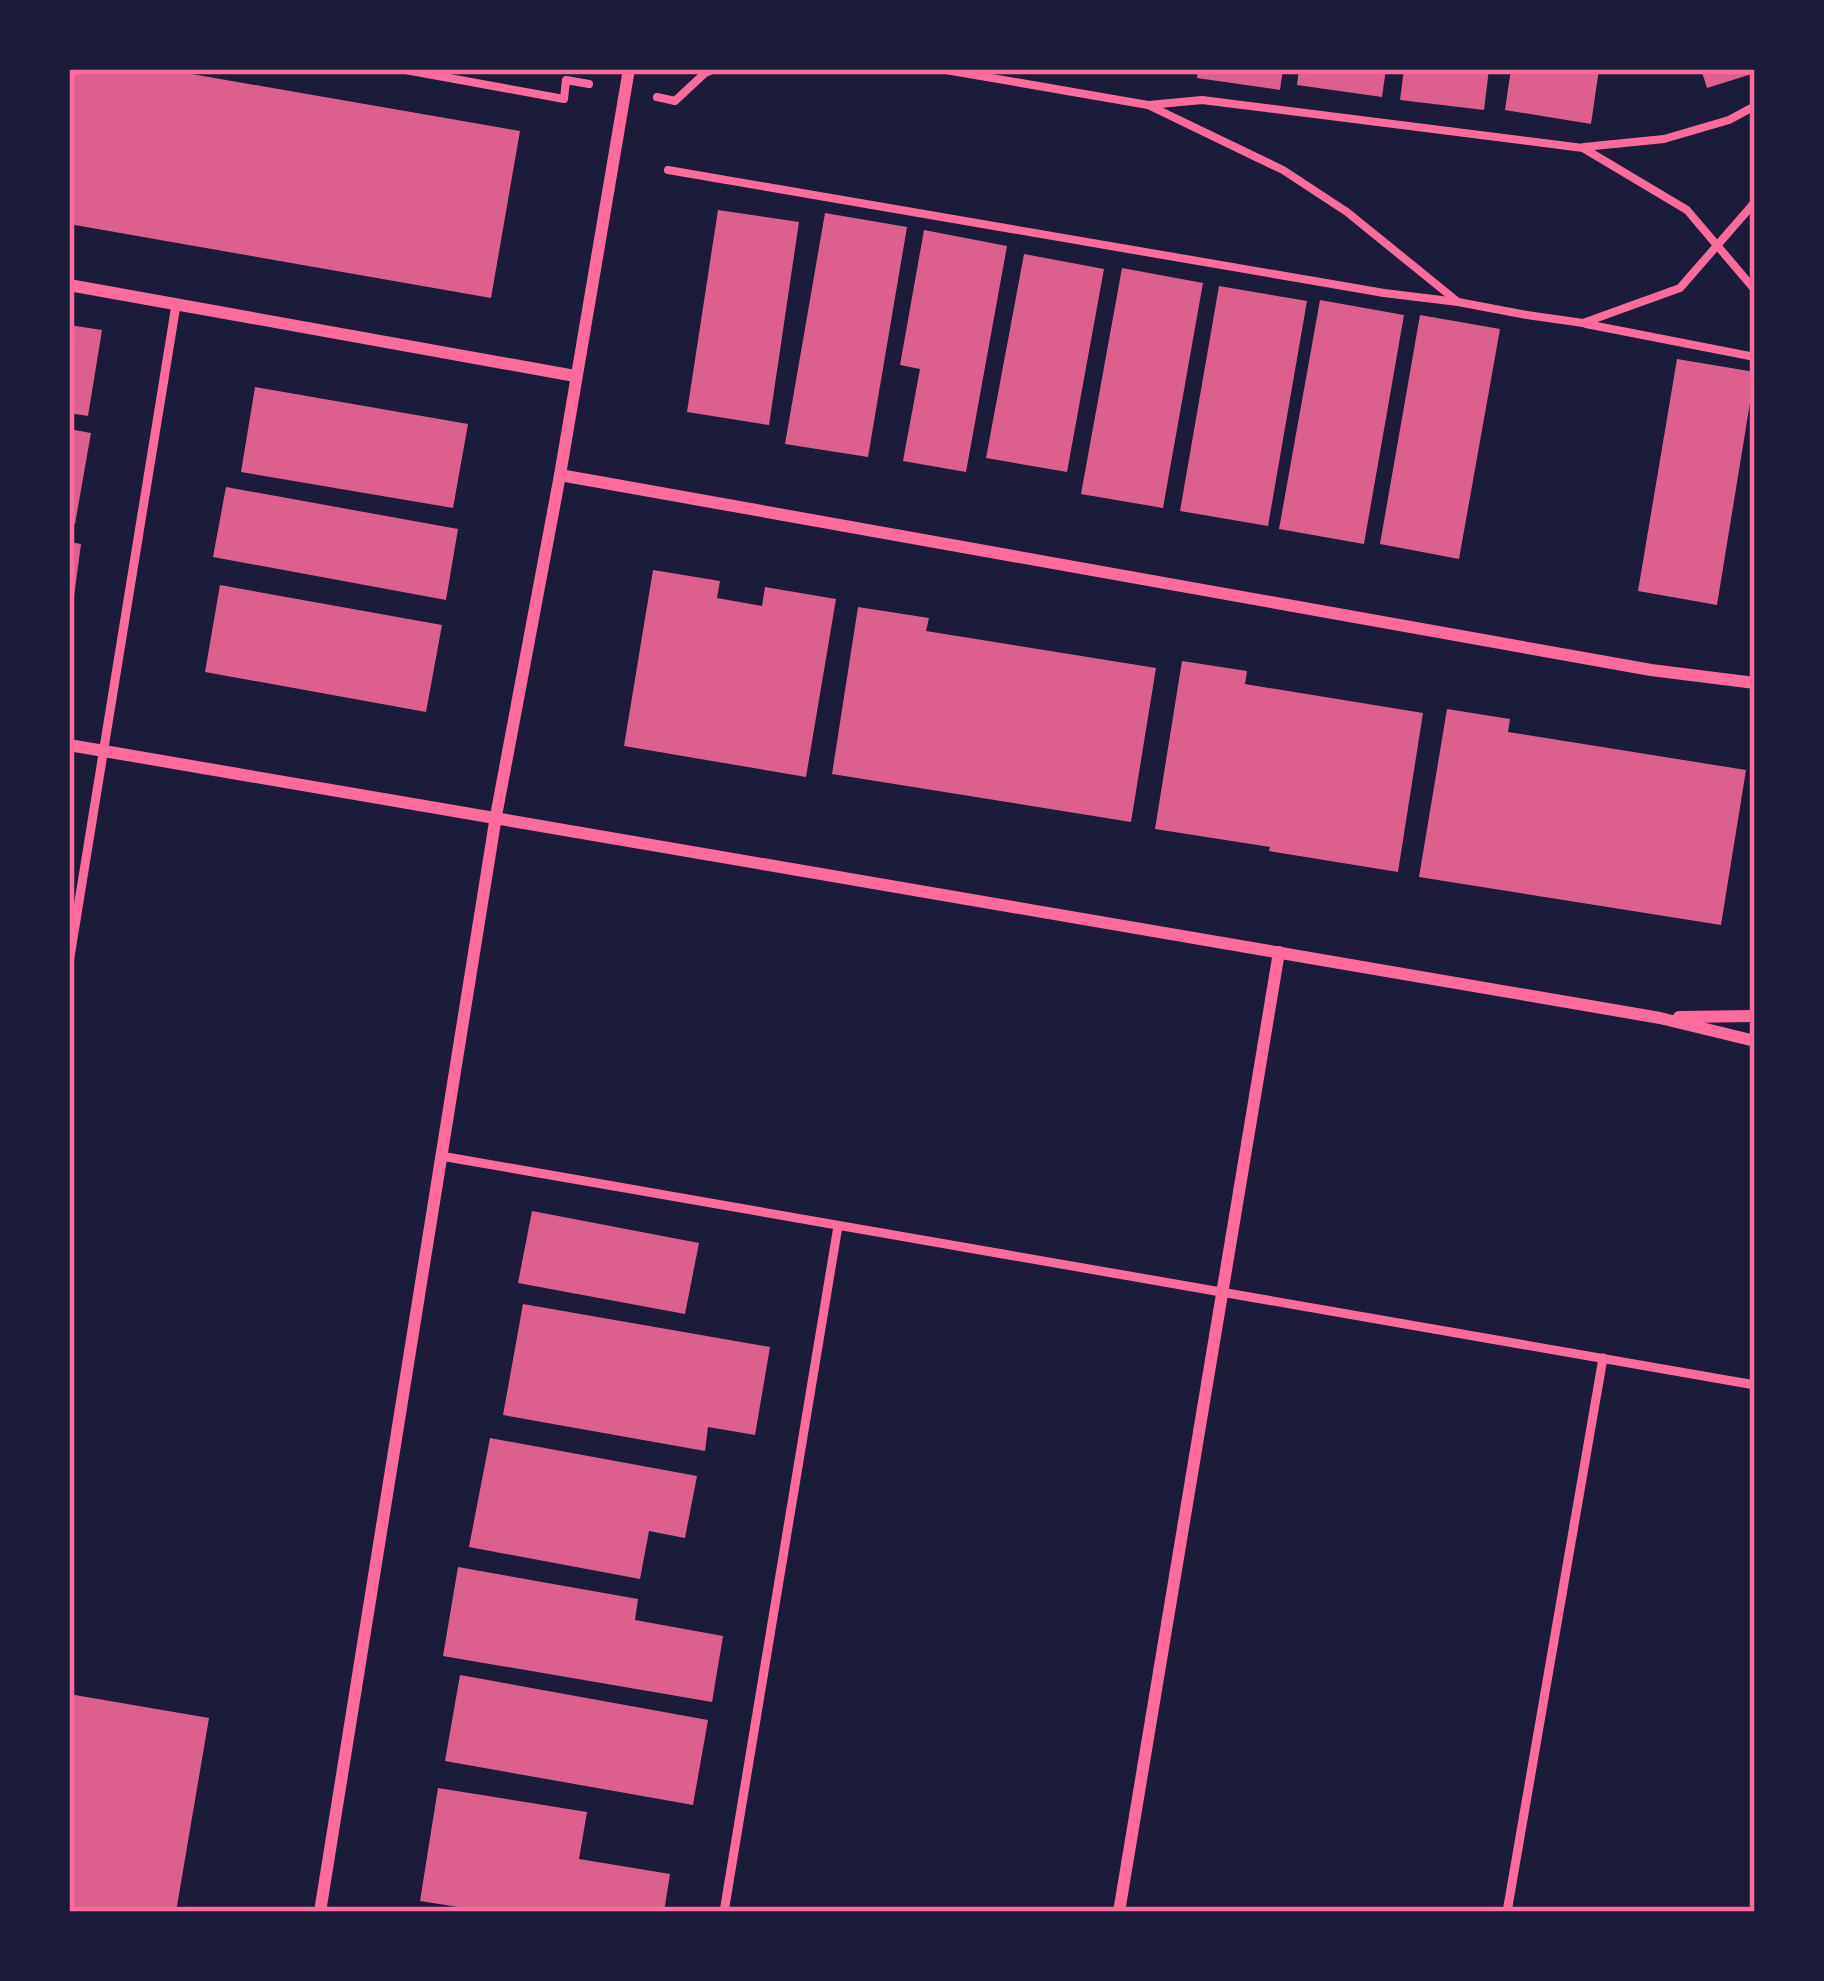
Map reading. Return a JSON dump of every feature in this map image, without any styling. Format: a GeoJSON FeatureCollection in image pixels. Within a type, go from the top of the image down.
{"type":"FeatureCollection","features":[{"type":"Feature","properties":{"kind":"street"},"geometry":{"type":"LineString","coordinates":[[320,1912],[496,817],[629,69]]}},
{"type":"Feature","properties":{"kind":"street"},"geometry":{"type":"LineString","coordinates":[[69,285],[575,376]]}},
{"type":"Feature","properties":{"kind":"street"},"geometry":{"type":"LineString","coordinates":[[560,475],[1651,670],[1755,683]]}},
{"type":"Feature","properties":{"kind":"street"},"geometry":{"type":"LineString","coordinates":[[69,745],[1660,1018],[1755,1041]]}},
{"type":"Feature","properties":{"kind":"street"},"geometry":{"type":"LineString","coordinates":[[1119,1912],[1280,952]]}},
{"type":"Feature","properties":{"kind":"street"},"geometry":{"type":"LineString","coordinates":[[1660,1018],[1755,1016]]}},
{"type":"Feature","properties":{"kind":"lane"},"geometry":{"type":"LineString","coordinates":[[69,963],[176,305]]}},
{"type":"Feature","properties":{"kind":"lane"},"geometry":{"type":"LineString","coordinates":[[441,1156],[1755,1385]]}},
{"type":"Feature","properties":{"kind":"lane"},"geometry":{"type":"LineString","coordinates":[[724,1912],[838,1226]]}},
{"type":"Feature","properties":{"kind":"lane"},"geometry":{"type":"LineString","coordinates":[[1508,1912],[1603,1358]]}},
{"type":"Feature","properties":{"kind":"path"},"geometry":{"type":"LineString","coordinates":[[400,69],[564,99],[566,80],[675,101],[715,69]]}},
{"type":"Feature","properties":{"kind":"path"},"geometry":{"type":"LineString","coordinates":[[940,69],[1148,105],[1202,100],[1583,148],[1683,134],[1729,120],[1755,106]]}},
{"type":"Feature","properties":{"kind":"path"},"geometry":{"type":"LineString","coordinates":[[1148,105],[1283,170],[1347,212],[1458,302]]}},
{"type":"Feature","properties":{"kind":"path"},"geometry":{"type":"LineString","coordinates":[[1583,148],[1687,210],[1755,290]]}},
{"type":"Feature","properties":{"kind":"path"},"geometry":{"type":"LineString","coordinates":[[668,170],[1583,323],[1755,357]]}},
{"type":"Feature","properties":{"kind":"path"},"geometry":{"type":"LineString","coordinates":[[1583,323],[1681,288],[1755,202]]}},
{"type":"Feature","properties":{"kind":"building"},"geometry":{"type":"Polygon","coordinates":[[[69,69],[163,69],[520,131],[491,298],[69,224],[69,69]]]}},
{"type":"Feature","properties":{"kind":"building"},"geometry":{"type":"Polygon","coordinates":[[[1198,69],[1283,69],[1280,90],[1197,78],[1198,69]]]}},
{"type":"Feature","properties":{"kind":"building"},"geometry":{"type":"Polygon","coordinates":[[[1299,69],[1386,69],[1382,97],[1297,85],[1299,69]]]}},
{"type":"Feature","properties":{"kind":"building"},"geometry":{"type":"Polygon","coordinates":[[[1404,69],[1489,69],[1484,110],[1400,100],[1404,69]]]}},
{"type":"Feature","properties":{"kind":"building"},"geometry":{"type":"Polygon","coordinates":[[[1511,69],[1599,69],[1591,124],[1505,110],[1511,69]]]}},
{"type":"Feature","properties":{"kind":"building"},"geometry":{"type":"Polygon","coordinates":[[[1701,69],[1755,69],[1755,73],[1707,88],[1701,69]]]}},
{"type":"Feature","properties":{"kind":"building"},"geometry":{"type":"Polygon","coordinates":[[[718,210],[799,222],[769,425],[687,412],[718,210]]]}},
{"type":"Feature","properties":{"kind":"building"},"geometry":{"type":"Polygon","coordinates":[[[825,213],[907,227],[868,457],[785,444],[825,213]]]}},
{"type":"Feature","properties":{"kind":"building"},"geometry":{"type":"Polygon","coordinates":[[[924,230],[1007,246],[966,472],[903,461],[920,369],[900,365],[924,230]]]}},
{"type":"Feature","properties":{"kind":"building"},"geometry":{"type":"Polygon","coordinates":[[[1024,254],[1104,269],[1067,472],[986,458],[1024,254]]]}},
{"type":"Feature","properties":{"kind":"building"},"geometry":{"type":"Polygon","coordinates":[[[1122,268],[1203,283],[1163,508],[1081,494],[1122,268]]]}},
{"type":"Feature","properties":{"kind":"building"},"geometry":{"type":"Polygon","coordinates":[[[1219,286],[1307,301],[1268,526],[1180,511],[1219,286]]]}},
{"type":"Feature","properties":{"kind":"building"},"geometry":{"type":"Polygon","coordinates":[[[1320,300],[1404,315],[1364,544],[1279,529],[1320,300]]]}},
{"type":"Feature","properties":{"kind":"building"},"geometry":{"type":"Polygon","coordinates":[[[1420,315],[1500,329],[1459,559],[1380,544],[1420,315]]]}},
{"type":"Feature","properties":{"kind":"building"},"geometry":{"type":"Polygon","coordinates":[[[69,325],[102,330],[88,416],[69,413],[69,325]]]}},
{"type":"Feature","properties":{"kind":"building"},"geometry":{"type":"Polygon","coordinates":[[[1677,359],[1755,372],[1717,605],[1638,591],[1677,359]]]}},
{"type":"Feature","properties":{"kind":"building"},"geometry":{"type":"Polygon","coordinates":[[[255,387],[468,424],[453,508],[241,472],[255,387]]]}},
{"type":"Feature","properties":{"kind":"building"},"geometry":{"type":"Polygon","coordinates":[[[69,429],[91,433],[75,524],[69,523],[69,429]]]}},
{"type":"Feature","properties":{"kind":"building"},"geometry":{"type":"Polygon","coordinates":[[[226,487],[458,529],[446,600],[213,557],[226,487]]]}},
{"type":"Feature","properties":{"kind":"building"},"geometry":{"type":"Polygon","coordinates":[[[69,542],[81,544],[72,612],[69,612],[69,542]]]}},
{"type":"Feature","properties":{"kind":"building"},"geometry":{"type":"Polygon","coordinates":[[[653,570],[720,581],[717,598],[762,606],[765,587],[836,599],[806,777],[624,746],[653,570]]]}},
{"type":"Feature","properties":{"kind":"building"},"geometry":{"type":"Polygon","coordinates":[[[220,585],[442,625],[426,712],[205,672],[220,585]]]}},
{"type":"Feature","properties":{"kind":"building"},"geometry":{"type":"Polygon","coordinates":[[[858,607],[929,618],[926,631],[1156,668],[1131,822],[832,774],[858,607]]]}},
{"type":"Feature","properties":{"kind":"building"},"geometry":{"type":"Polygon","coordinates":[[[1182,661],[1247,671],[1245,684],[1423,713],[1398,872],[1155,829],[1182,661]]]}},
{"type":"Feature","properties":{"kind":"building"},"geometry":{"type":"Polygon","coordinates":[[[1447,709],[1510,719],[1508,732],[1746,770],[1721,925],[1419,877],[1447,709]]]}},
{"type":"Feature","properties":{"kind":"building"},"geometry":{"type":"Polygon","coordinates":[[[532,1211],[699,1243],[685,1314],[518,1283],[532,1211]]]}},
{"type":"Feature","properties":{"kind":"building"},"geometry":{"type":"Polygon","coordinates":[[[523,1304],[770,1347],[755,1435],[708,1427],[705,1451],[503,1415],[523,1304]]]}},
{"type":"Feature","properties":{"kind":"building"},"geometry":{"type":"Polygon","coordinates":[[[490,1438],[697,1476],[685,1538],[649,1531],[640,1579],[469,1547],[490,1438]]]}},
{"type":"Feature","properties":{"kind":"building"},"geometry":{"type":"Polygon","coordinates":[[[458,1567],[638,1599],[635,1620],[723,1636],[712,1702],[443,1656],[458,1567]]]}},
{"type":"Feature","properties":{"kind":"building"},"geometry":{"type":"Polygon","coordinates":[[[460,1675],[708,1720],[693,1805],[445,1761],[460,1675]]]}},
{"type":"Feature","properties":{"kind":"building"},"geometry":{"type":"Polygon","coordinates":[[[69,1694],[209,1718],[176,1912],[69,1912],[69,1694]]]}},
{"type":"Feature","properties":{"kind":"building"},"geometry":{"type":"Polygon","coordinates":[[[438,1788],[587,1812],[579,1859],[670,1874],[664,1912],[490,1912],[420,1901],[438,1788]]]}}]}
